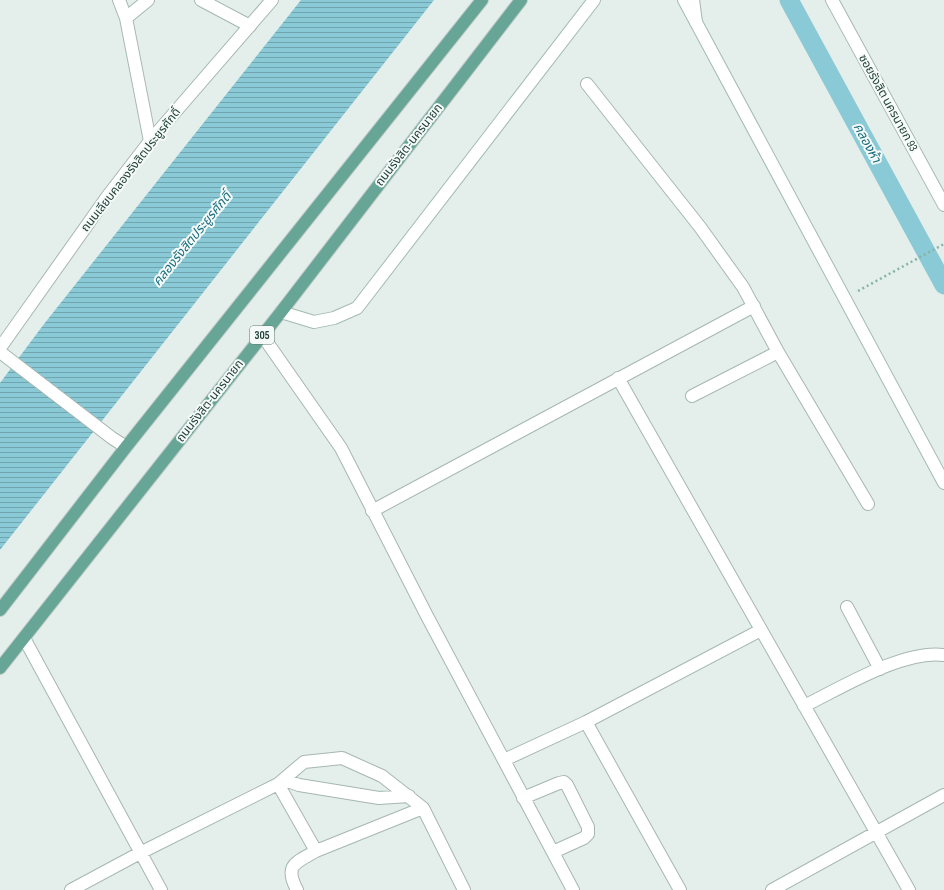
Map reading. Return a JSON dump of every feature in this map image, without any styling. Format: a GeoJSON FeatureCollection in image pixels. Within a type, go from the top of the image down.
{"type":"FeatureCollection","features":[{"type":"Feature","properties":{"kind":"main road"},"geometry":{"type":"LineString","coordinates":[[0,610],[126,447],[482,0]]}},
{"type":"Feature","properties":{"kind":"main road","name":"ถนนรังสิต-นครนายก"},"geometry":{"type":"LineString","coordinates":[[0,668],[281,312],[521,0]]}},
{"type":"Feature","properties":{"kind":"street"},"geometry":{"type":"LineString","coordinates":[[119,0],[126,18],[150,141]]}},
{"type":"Feature","properties":{"kind":"street"},"geometry":{"type":"LineString","coordinates":[[126,18],[148,0]]}},
{"type":"Feature","properties":{"kind":"street"},"geometry":{"type":"LineString","coordinates":[[201,0],[250,26]]}},
{"type":"Feature","properties":{"kind":"street"},"geometry":{"type":"LineString","coordinates":[[281,312],[314,322],[334,318],[357,308],[594,0]]}},
{"type":"Feature","properties":{"kind":"street"},"geometry":{"type":"LineString","coordinates":[[684,0],[944,483]]}},
{"type":"Feature","properties":{"kind":"street"},"geometry":{"type":"LineString","coordinates":[[694,0],[696,22]]}},
{"type":"Feature","properties":{"kind":"street","name":"ซอยรังสิต นครนายก 93"},"geometry":{"type":"LineString","coordinates":[[832,0],[944,205]]}},
{"type":"Feature","properties":{"kind":"street","name":"ถนนเลียบคลองรังสิตประยูรศักดิ์"},"geometry":{"type":"LineString","coordinates":[[0,348],[107,197],[150,141],[271,1]]}},
{"type":"Feature","properties":{"kind":"street"},"geometry":{"type":"LineString","coordinates":[[587,84],[700,227],[743,287],[778,352],[868,504]]}},
{"type":"Feature","properties":{"kind":"street"},"geometry":{"type":"LineString","coordinates":[[372,511],[754,306]]}},
{"type":"Feature","properties":{"kind":"street"},"geometry":{"type":"LineString","coordinates":[[262,335],[341,448],[372,511],[573,890]]}},
{"type":"Feature","properties":{"kind":"street"},"geometry":{"type":"LineString","coordinates":[[692,396],[778,352]]}},
{"type":"Feature","properties":{"kind":"street"},"geometry":{"type":"LineString","coordinates":[[4,355],[112,438],[126,447]]}},
{"type":"Feature","properties":{"kind":"street"},"geometry":{"type":"LineString","coordinates":[[618,378],[909,890]]}},
{"type":"Feature","properties":{"kind":"street"},"geometry":{"type":"LineString","coordinates":[[847,606],[880,669]]}},
{"type":"Feature","properties":{"kind":"street"},"geometry":{"type":"LineString","coordinates":[[504,760],[586,722],[761,630]]}},
{"type":"Feature","properties":{"kind":"street"},"geometry":{"type":"LineString","coordinates":[[24,638],[161,890]]}},
{"type":"Feature","properties":{"kind":"street"},"geometry":{"type":"LineString","coordinates":[[804,706],[880,669],[908,658],[932,653],[944,655]]}},
{"type":"Feature","properties":{"kind":"street"},"geometry":{"type":"LineString","coordinates":[[586,722],[680,890]]}},
{"type":"Feature","properties":{"kind":"street"},"geometry":{"type":"LineString","coordinates":[[74,888],[281,782],[304,762],[342,758],[382,776],[423,808],[464,890]]}},
{"type":"Feature","properties":{"kind":"street"},"geometry":{"type":"LineString","coordinates":[[281,782],[379,798],[409,796]]}},
{"type":"Feature","properties":{"kind":"street"},"geometry":{"type":"LineString","coordinates":[[281,782],[316,851]]}},
{"type":"Feature","properties":{"kind":"street"},"geometry":{"type":"LineString","coordinates":[[523,798],[559,783],[564,782],[567,785],[588,828],[588,834],[584,838],[553,852]]}},
{"type":"Feature","properties":{"kind":"street"},"geometry":{"type":"LineString","coordinates":[[772,890],[944,795]]}},
{"type":"Feature","properties":{"kind":"street"},"geometry":{"type":"LineString","coordinates":[[297,890],[291,879],[290,870],[294,864],[316,851],[423,808]]}},
{"type":"Feature","properties":{"kind":"path"},"geometry":{"type":"LineString","coordinates":[[860,290],[943,244]]}},
{"type":"Feature","properties":{"kind":"water","name":"คลองรังสิตประยูรศักดิ์"},"geometry":{"type":"Polygon","coordinates":[[[301,0],[434,0],[0,550],[0,383],[44,324],[301,0]]]}},
{"type":"Feature","properties":{"kind":"waterway","name":"คลองห้า"},"geometry":{"type":"LineString","coordinates":[[789,0],[944,285]]}}]}
